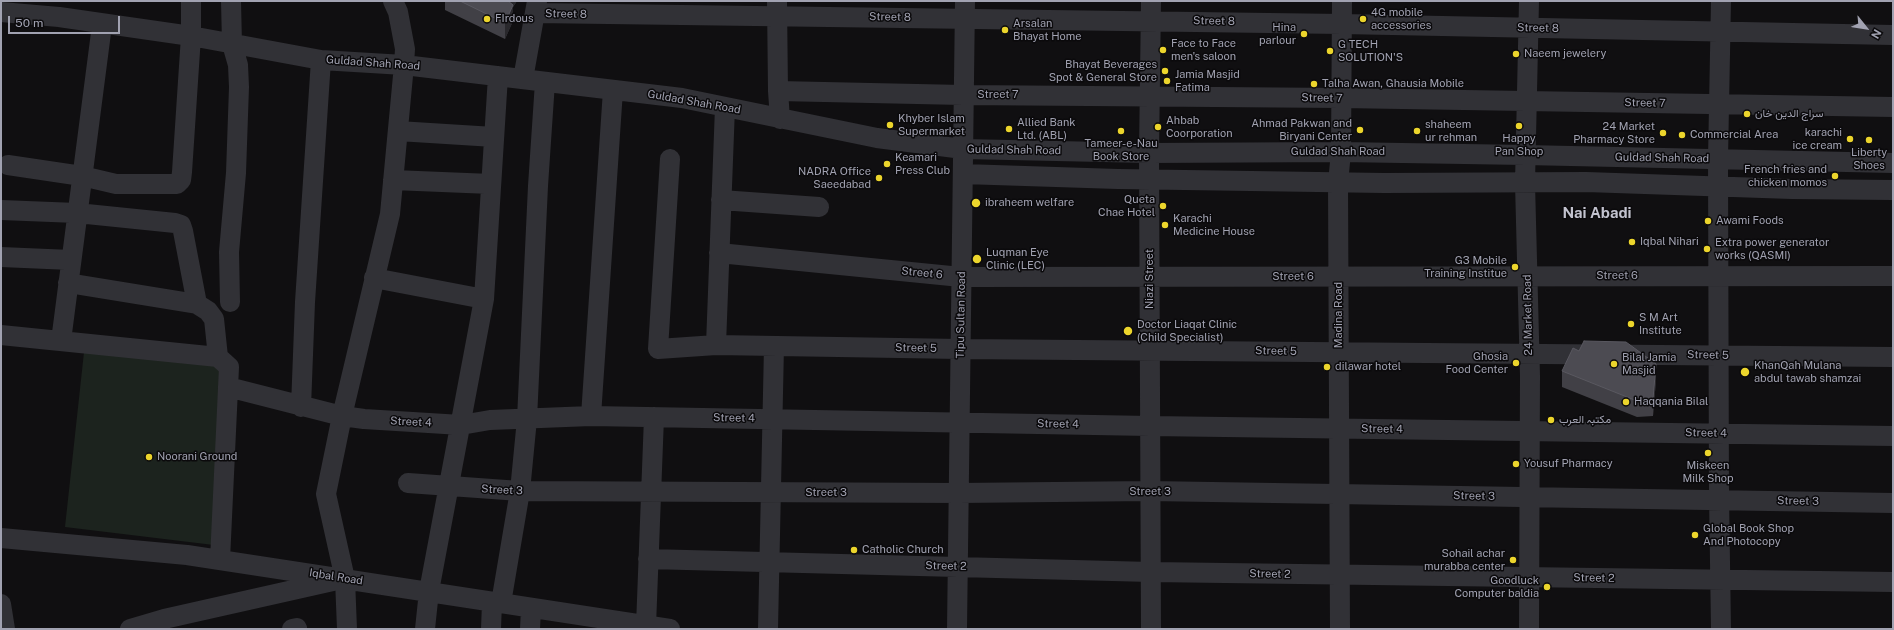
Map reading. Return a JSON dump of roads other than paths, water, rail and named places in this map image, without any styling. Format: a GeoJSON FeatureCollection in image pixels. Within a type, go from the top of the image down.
{"type":"FeatureCollection","features":[{"type":"Feature","properties":{"kind":"street"},"geometry":{"type":"LineString","coordinates":[[8,165],[82,176],[116,184],[177,184],[181,180],[191,36],[191,1]]}},
{"type":"Feature","properties":{"kind":"street"},"geometry":{"type":"LineString","coordinates":[[230,302],[230,252],[236,173],[239,87],[238,65],[232,44],[231,1]]}},
{"type":"Feature","properties":{"kind":"street"},"geometry":{"type":"LineString","coordinates":[[347,629],[345,579],[326,494],[342,416],[390,214],[405,49],[398,12],[393,1]]}},
{"type":"Feature","properties":{"kind":"street","name":"Niazi Street"},"geometry":{"type":"LineString","coordinates":[[1151,1],[1149,153],[1151,629]]}},
{"type":"Feature","properties":{"kind":"street","name":"Madina Road"},"geometry":{"type":"LineString","coordinates":[[1340,629],[1338,183],[1340,152],[1342,1]]}},
{"type":"Feature","properties":{"kind":"street","name":"24 Market Road"},"geometry":{"type":"LineString","coordinates":[[1529,1],[1525,155],[1530,431],[1529,629]]}},
{"type":"Feature","properties":{"kind":"street"},"geometry":{"type":"LineString","coordinates":[[1721,1],[1718,159],[1721,629]]}},
{"type":"Feature","properties":{"kind":"street"},"geometry":{"type":"LineString","coordinates":[[523,79],[536,7]]}},
{"type":"Feature","properties":{"kind":"street","name":"Street 8"},"geometry":{"type":"LineString","coordinates":[[536,7],[964,9],[1150,20],[1893,36]]}},
{"type":"Feature","properties":{"kind":"street"},"geometry":{"type":"LineString","coordinates":[[777,8],[778,91],[780,119]]}},
{"type":"Feature","properties":{"kind":"street","name":"Guldad Shah Road"},"geometry":{"type":"LineString","coordinates":[[1,12],[59,9],[102,25],[191,36],[321,60],[404,65],[682,98],[877,138],[963,149],[1149,153],[1340,152],[1893,163]]}},
{"type":"Feature","properties":{"kind":"street","name":"Tipu Sultan Road"},"geometry":{"type":"LineString","coordinates":[[957,629],[964,9]]}},
{"type":"Feature","properties":{"kind":"street"},"geometry":{"type":"LineString","coordinates":[[61,341],[102,25]]}},
{"type":"Feature","properties":{"kind":"street"},"geometry":{"type":"LineString","coordinates":[[301,407],[305,302],[321,60]]}},
{"type":"Feature","properties":{"kind":"street"},"geometry":{"type":"LineString","coordinates":[[425,629],[429,591],[484,299],[498,76]]}},
{"type":"Feature","properties":{"kind":"street"},"geometry":{"type":"LineString","coordinates":[[491,629],[520,491],[527,419],[538,186],[545,82]]}},
{"type":"Feature","properties":{"kind":"street"},"geometry":{"type":"LineString","coordinates":[[591,416],[613,90]]}},
{"type":"Feature","properties":{"kind":"street","name":"Street 7"},"geometry":{"type":"LineString","coordinates":[[778,91],[964,95],[1341,98],[1893,106]]}},
{"type":"Feature","properties":{"kind":"street"},"geometry":{"type":"LineString","coordinates":[[716,345],[725,107]]}},
{"type":"Feature","properties":{"kind":"street"},"geometry":{"type":"LineString","coordinates":[[398,131],[494,137]]}},
{"type":"Feature","properties":{"kind":"street","name":"Street 5"},"geometry":{"type":"LineString","coordinates":[[670,159],[658,349],[716,345],[960,349],[1339,351],[1893,357]]}},
{"type":"Feature","properties":{"kind":"street"},"geometry":{"type":"LineString","coordinates":[[962,174],[1150,180],[1338,183],[1586,182],[1893,190]]}},
{"type":"Feature","properties":{"kind":"street"},"geometry":{"type":"LineString","coordinates":[[393,180],[491,184]]}},
{"type":"Feature","properties":{"kind":"street"},"geometry":{"type":"LineString","coordinates":[[721,200],[818,208]]}},
{"type":"Feature","properties":{"kind":"street"},"geometry":{"type":"LineString","coordinates":[[1,210],[77,213],[175,223],[181,225],[197,304]]}},
{"type":"Feature","properties":{"kind":"street","name":"Street 6"},"geometry":{"type":"LineString","coordinates":[[719,253],[961,277],[1893,276]]}},
{"type":"Feature","properties":{"kind":"street"},"geometry":{"type":"LineString","coordinates":[[1,257],[71,260]]}},
{"type":"Feature","properties":{"kind":"street"},"geometry":{"type":"LineString","coordinates":[[374,278],[484,299]]}},
{"type":"Feature","properties":{"kind":"street"},"geometry":{"type":"LineString","coordinates":[[68,283],[197,304],[208,311],[214,319],[218,357]]}},
{"type":"Feature","properties":{"kind":"street"},"geometry":{"type":"LineString","coordinates":[[1,335],[218,357],[229,367],[220,560]]}},
{"type":"Feature","properties":{"kind":"street"},"geometry":{"type":"LineString","coordinates":[[768,629],[774,346]]}},
{"type":"Feature","properties":{"kind":"street","name":"Street 4"},"geometry":{"type":"LineString","coordinates":[[228,387],[301,407],[342,416],[364,419],[461,425],[490,420],[591,416],[1150,426],[1893,436]]}},
{"type":"Feature","properties":{"kind":"street"},"geometry":{"type":"LineString","coordinates":[[646,626],[654,417]]}},
{"type":"Feature","properties":{"kind":"street","name":"Street 3"},"geometry":{"type":"LineString","coordinates":[[408,483],[520,491],[959,493],[1150,491],[1893,503]]}},
{"type":"Feature","properties":{"kind":"street","name":"Iqbal Road"},"geometry":{"type":"LineString","coordinates":[[1,538],[188,555],[496,602],[531,608],[580,622],[646,626],[668,629]]}},
{"type":"Feature","properties":{"kind":"street","name":"Street 2"},"geometry":{"type":"LineString","coordinates":[[648,559],[1151,572],[1893,582]]}},
{"type":"Feature","properties":{"kind":"street"},"geometry":{"type":"LineString","coordinates":[[130,629],[164,619],[345,579]]}},
{"type":"Feature","properties":{"kind":"street"},"geometry":{"type":"LineString","coordinates":[[1,604],[5,629]]}},
{"type":"Feature","properties":{"kind":"street"},"geometry":{"type":"LineString","coordinates":[[530,629],[531,608]]}},
{"type":"Feature","properties":{"kind":"place","name":"FIrdous"},"geometry":{"type":"Point","coordinates":[487,19]}},
{"type":"Feature","properties":{"kind":"place","name":"4G mobile accessories"},"geometry":{"type":"Point","coordinates":[1363,19]}},
{"type":"Feature","properties":{"kind":"place","name":"Arsalan Bhayat Home"},"geometry":{"type":"Point","coordinates":[1005,30]}},
{"type":"Feature","properties":{"kind":"place","name":"Hina parlour"},"geometry":{"type":"Point","coordinates":[1304,34]}},
{"type":"Feature","properties":{"kind":"place","name":"Face to Face men's saloon"},"geometry":{"type":"Point","coordinates":[1163,50]}},
{"type":"Feature","properties":{"kind":"place","name":"G TECH SOLUTION'S"},"geometry":{"type":"Point","coordinates":[1330,51]}},
{"type":"Feature","properties":{"kind":"place","name":"Naeem jewelery"},"geometry":{"type":"Point","coordinates":[1516,54]}},
{"type":"Feature","properties":{"kind":"place","name":"Bhayat Beverages Spot & General Store"},"geometry":{"type":"Point","coordinates":[1165,71]}},
{"type":"Feature","properties":{"kind":"place","name":"Jamia Masjid Fatima"},"geometry":{"type":"Point","coordinates":[1167,81]}},
{"type":"Feature","properties":{"kind":"place","name":"Talha Awan, Ghausia Mobile"},"geometry":{"type":"Point","coordinates":[1314,84]}},
{"type":"Feature","properties":{"kind":"place","name":"سراج الدین خان"},"geometry":{"type":"Point","coordinates":[1747,114]}},
{"type":"Feature","properties":{"kind":"place","name":"Khyber Islam Supermarket"},"geometry":{"type":"Point","coordinates":[890,125]}},
{"type":"Feature","properties":{"kind":"place","name":"Happy Pan Shop"},"geometry":{"type":"Point","coordinates":[1519,126]}},
{"type":"Feature","properties":{"kind":"place","name":"Ahbab Coorporation"},"geometry":{"type":"Point","coordinates":[1158,127]}},
{"type":"Feature","properties":{"kind":"place","name":"Allied Bank Ltd. (ABL)"},"geometry":{"type":"Point","coordinates":[1009,129]}},
{"type":"Feature","properties":{"kind":"place","name":"Ahmad Pakwan and Biryani Center"},"geometry":{"type":"Point","coordinates":[1360,130]}},
{"type":"Feature","properties":{"kind":"place","name":"Tameer-e-Nau Book Store"},"geometry":{"type":"Point","coordinates":[1121,131]}},
{"type":"Feature","properties":{"kind":"place","name":"shaheem ur rehman"},"geometry":{"type":"Point","coordinates":[1417,131]}},
{"type":"Feature","properties":{"kind":"place","name":"24 Market Pharmacy Store"},"geometry":{"type":"Point","coordinates":[1663,133]}},
{"type":"Feature","properties":{"kind":"place","name":"Commercial Area"},"geometry":{"type":"Point","coordinates":[1682,135]}},
{"type":"Feature","properties":{"kind":"place","name":"karachi ice cream"},"geometry":{"type":"Point","coordinates":[1850,139]}},
{"type":"Feature","properties":{"kind":"place","name":"Liberty Shoes"},"geometry":{"type":"Point","coordinates":[1869,140]}},
{"type":"Feature","properties":{"kind":"place","name":"Keamari Press Club"},"geometry":{"type":"Point","coordinates":[887,164]}},
{"type":"Feature","properties":{"kind":"place","name":"French fries and chicken momos"},"geometry":{"type":"Point","coordinates":[1835,176]}},
{"type":"Feature","properties":{"kind":"place","name":"NADRA Office Saeedabad"},"geometry":{"type":"Point","coordinates":[879,178]}},
{"type":"Feature","properties":{"kind":"place","name":"ibraheem welfare"},"geometry":{"type":"Point","coordinates":[976,203]}},
{"type":"Feature","properties":{"kind":"place","name":"Queta Chae Hotel"},"geometry":{"type":"Point","coordinates":[1163,206]}},
{"type":"Feature","properties":{"kind":"place","name":"Awami Foods"},"geometry":{"type":"Point","coordinates":[1708,221]}},
{"type":"Feature","properties":{"kind":"place","name":"Karachi Medicine House"},"geometry":{"type":"Point","coordinates":[1165,225]}},
{"type":"Feature","properties":{"kind":"place","name":"Iqbal Nihari"},"geometry":{"type":"Point","coordinates":[1632,242]}},
{"type":"Feature","properties":{"kind":"place","name":"Extra power generator works (QASMI)"},"geometry":{"type":"Point","coordinates":[1707,249]}},
{"type":"Feature","properties":{"kind":"place","name":"Luqman Eye Clinic (LEC)"},"geometry":{"type":"Point","coordinates":[977,259]}},
{"type":"Feature","properties":{"kind":"place","name":"G3 Mobile Training Institue"},"geometry":{"type":"Point","coordinates":[1515,267]}},
{"type":"Feature","properties":{"kind":"place","name":"S M Art Institute"},"geometry":{"type":"Point","coordinates":[1631,324]}},
{"type":"Feature","properties":{"kind":"place","name":"Doctor Liaqat Clinic (Child Specialist)"},"geometry":{"type":"Point","coordinates":[1128,331]}},
{"type":"Feature","properties":{"kind":"place","name":"Ghosia Food Center"},"geometry":{"type":"Point","coordinates":[1516,363]}},
{"type":"Feature","properties":{"kind":"place","name":"Bilal Jamia Masjid"},"geometry":{"type":"Point","coordinates":[1614,364]}},
{"type":"Feature","properties":{"kind":"place","name":"dilawar hotel"},"geometry":{"type":"Point","coordinates":[1327,367]}},
{"type":"Feature","properties":{"kind":"place","name":"KhanQah Mulana abdul tawab shamzai"},"geometry":{"type":"Point","coordinates":[1745,372]}},
{"type":"Feature","properties":{"kind":"place","name":"Haqqania Bilal"},"geometry":{"type":"Point","coordinates":[1626,402]}},
{"type":"Feature","properties":{"kind":"place","name":"مکتبہ العرب"},"geometry":{"type":"Point","coordinates":[1551,420]}},
{"type":"Feature","properties":{"kind":"place","name":"Miskeen Milk Shop"},"geometry":{"type":"Point","coordinates":[1708,453]}},
{"type":"Feature","properties":{"kind":"place","name":"Noorani Ground"},"geometry":{"type":"Point","coordinates":[149,457]}},
{"type":"Feature","properties":{"kind":"place","name":"Yousuf Pharmacy"},"geometry":{"type":"Point","coordinates":[1516,464]}},
{"type":"Feature","properties":{"kind":"place","name":"Global Book Shop And Photocopy"},"geometry":{"type":"Point","coordinates":[1695,535]}},
{"type":"Feature","properties":{"kind":"place","name":"Catholic Church"},"geometry":{"type":"Point","coordinates":[854,550]}},
{"type":"Feature","properties":{"kind":"place","name":"Sohail achar murabba center"},"geometry":{"type":"Point","coordinates":[1513,560]}},
{"type":"Feature","properties":{"kind":"place","name":"Goodluck Computer baldia"},"geometry":{"type":"Point","coordinates":[1547,587]}},
{"type":"Feature","properties":{"kind":"district","name":"Nai Abadi"},"geometry":{"type":"Point","coordinates":[1597,213]}}]}
